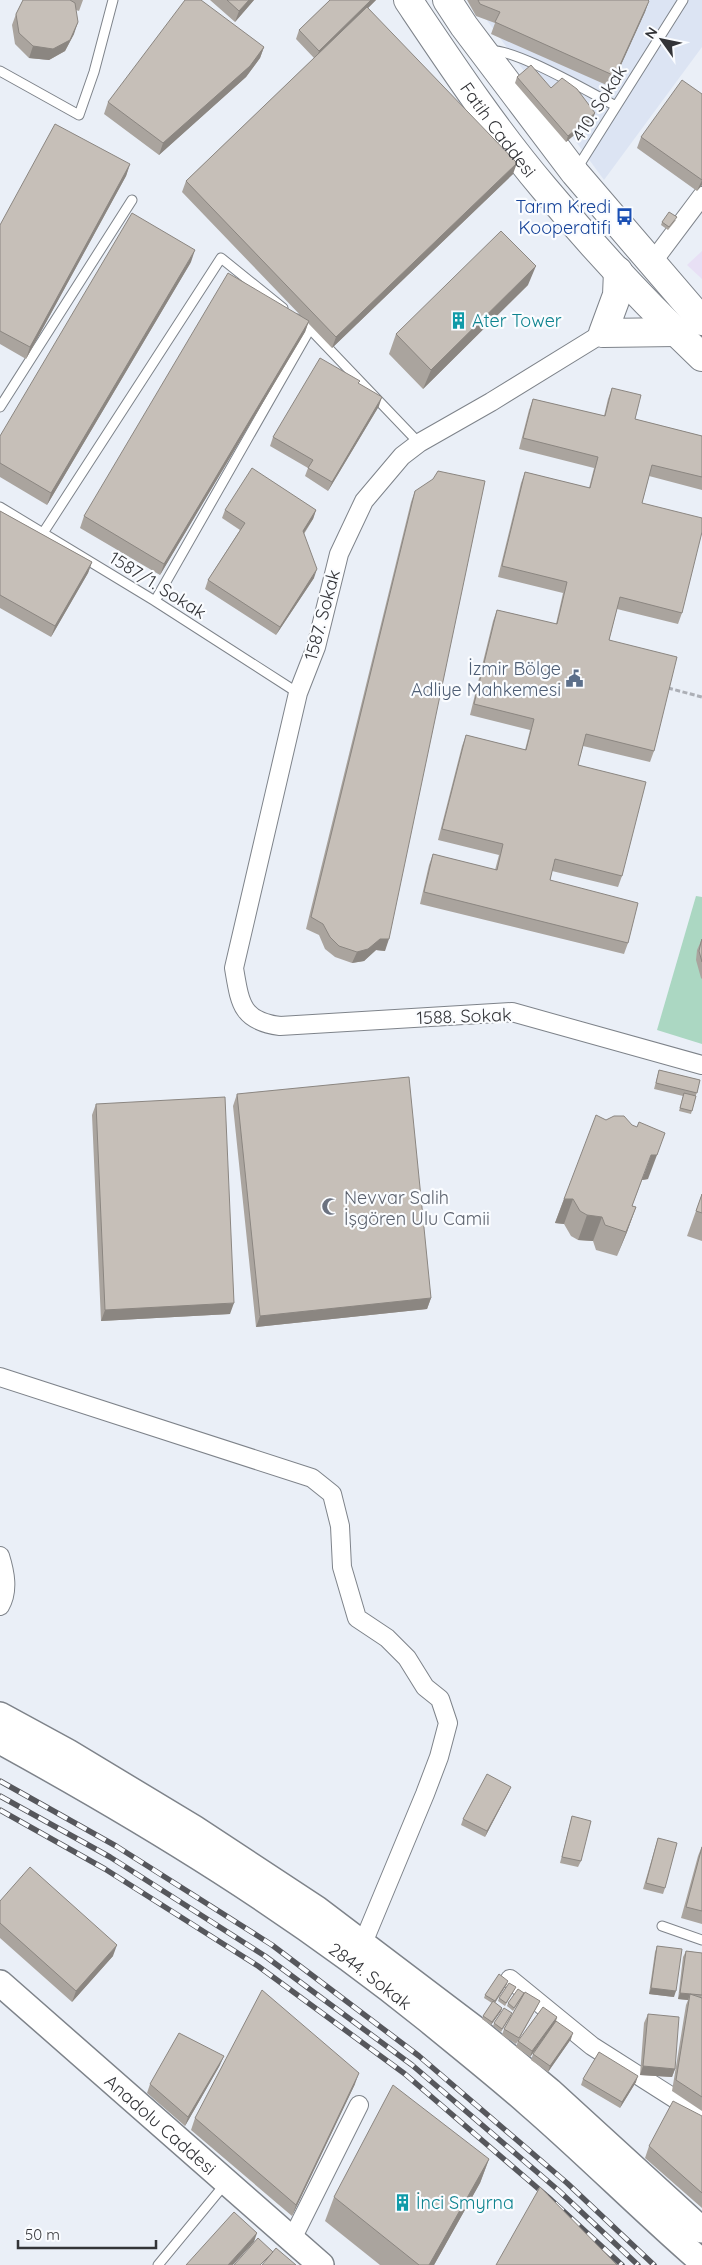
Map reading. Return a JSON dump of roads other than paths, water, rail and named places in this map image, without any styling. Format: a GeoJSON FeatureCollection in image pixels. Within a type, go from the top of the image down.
{"type":"FeatureCollection","features":[{"type":"Feature","properties":{"kind":"main road","name":"Fatih Caddesi"},"geometry":{"type":"LineString","coordinates":[[408,0],[462,80],[543,187],[618,271],[702,357]]}},
{"type":"Feature","properties":{"kind":"main road","name":"Fatih Caddesi"},"geometry":{"type":"LineString","coordinates":[[447,0],[575,172],[651,264],[702,321]]}},
{"type":"Feature","properties":{"kind":"main road"},"geometry":{"type":"LineString","coordinates":[[618,271],[617,295],[602,332],[676,332],[702,365]]}},
{"type":"Feature","properties":{"kind":"main road","name":"2844. Sokak"},"geometry":{"type":"LineString","coordinates":[[0,1715],[68,1752],[194,1828],[317,1909],[474,2028],[550,2091],[702,2230]]}},
{"type":"Feature","properties":{"kind":"main road","name":"2844. Sokak"},"geometry":{"type":"LineString","coordinates":[[0,1741],[143,1822],[246,1888],[337,1950],[426,2018],[529,2104],[702,2262]]}},
{"type":"Feature","properties":{"kind":"main road","name":"Anadolu Caddesi"},"geometry":{"type":"LineString","coordinates":[[0,1983],[322,2265]]}},
{"type":"Feature","properties":{"kind":"street"},"geometry":{"type":"LineString","coordinates":[[651,264],[702,196]]}},
{"type":"Feature","properties":{"kind":"street","name":"1587. Sokak"},"geometry":{"type":"LineString","coordinates":[[251,1017],[239,998],[234,968],[298,693],[316,647],[339,554],[364,501],[402,456],[419,443],[491,402],[602,332]]}},
{"type":"Feature","properties":{"kind":"street","name":"1588. Sokak"},"geometry":{"type":"LineString","coordinates":[[251,1017],[267,1024],[280,1026],[512,1012],[702,1065]]}},
{"type":"Feature","properties":{"kind":"street"},"geometry":{"type":"LineString","coordinates":[[0,1377],[312,1478],[332,1494],[340,1526],[342,1567],[357,1618],[387,1638],[407,1658],[425,1687],[440,1699],[448,1723],[428,1785],[363,1943]]}},
{"type":"Feature","properties":{"kind":"street"},"geometry":{"type":"LineString","coordinates":[[0,1556],[5,1576],[5,1598],[0,1606]]}},
{"type":"Feature","properties":{"kind":"street"},"geometry":{"type":"LineString","coordinates":[[510,1979],[592,2046],[702,2116]]}},
{"type":"Feature","properties":{"kind":"street"},"geometry":{"type":"LineString","coordinates":[[292,2239],[359,2105]]}},
{"type":"Feature","properties":{"kind":"lane"},"geometry":{"type":"LineString","coordinates":[[0,71],[79,115],[94,72],[113,0]]}},
{"type":"Feature","properties":{"kind":"lane","name":"410. Sokak"},"geometry":{"type":"LineString","coordinates":[[575,172],[681,1]]}},
{"type":"Feature","properties":{"kind":"lane"},"geometry":{"type":"LineString","coordinates":[[484,52],[493,50],[503,51],[562,77],[616,106]]}},
{"type":"Feature","properties":{"kind":"lane"},"geometry":{"type":"LineString","coordinates":[[0,407],[132,200]]}},
{"type":"Feature","properties":{"kind":"lane"},"geometry":{"type":"LineString","coordinates":[[43,533],[221,258],[310,329],[419,443]]}},
{"type":"Feature","properties":{"kind":"lane"},"geometry":{"type":"LineString","coordinates":[[155,601],[310,329]]}},
{"type":"Feature","properties":{"kind":"lane","name":"1587/1. Sokak"},"geometry":{"type":"LineString","coordinates":[[0,507],[155,601],[298,693]]}},
{"type":"Feature","properties":{"kind":"lane"},"geometry":{"type":"LineString","coordinates":[[662,1926],[702,1940]]}},
{"type":"Feature","properties":{"kind":"lane"},"geometry":{"type":"LineString","coordinates":[[158,2265],[227,2182]]}},
{"type":"Feature","properties":{"kind":"railway"},"geometry":{"type":"LineString","coordinates":[[0,1781],[116,1846],[272,1945],[419,2056],[567,2183],[654,2265]]}},
{"type":"Feature","properties":{"kind":"railway"},"geometry":{"type":"LineString","coordinates":[[0,1796],[110,1857],[265,1956],[412,2065],[558,2190],[638,2265]]}},
{"type":"Feature","properties":{"kind":"railway"},"geometry":{"type":"LineString","coordinates":[[0,1810],[105,1869],[258,1966],[405,2074],[548,2197],[622,2265]]}},
{"type":"Feature","properties":{"kind":"place","name":"Tarım Kredi Kooperatifi"},"geometry":{"type":"Point","coordinates":[625,216]}},
{"type":"Feature","properties":{"kind":"place","name":"Ater Tower"},"geometry":{"type":"Point","coordinates":[458,320]}},
{"type":"Feature","properties":{"kind":"place","name":"İzmir Bölge Adliye Mahkemesi"},"geometry":{"type":"Point","coordinates":[575,678]}},
{"type":"Feature","properties":{"kind":"place","name":"Nevvar Salih İşgören Ulu Camii"},"geometry":{"type":"Point","coordinates":[330,1207]}},
{"type":"Feature","properties":{"kind":"place","name":"İnci Smyrna"},"geometry":{"type":"Point","coordinates":[402,2202]}}]}
